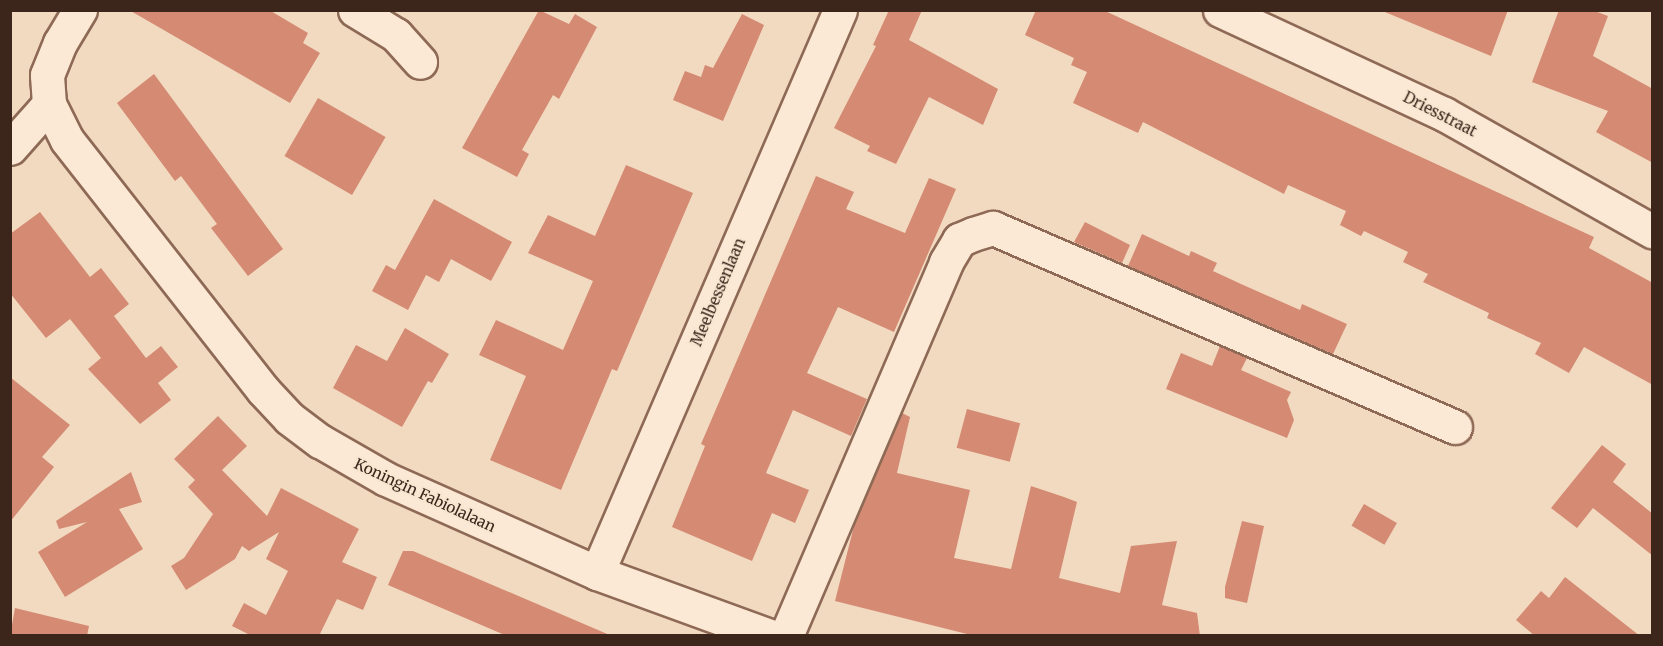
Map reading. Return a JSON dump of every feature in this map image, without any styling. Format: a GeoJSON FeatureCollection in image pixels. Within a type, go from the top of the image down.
{"type":"FeatureCollection","features":[{"type":"Feature","properties":{"kind":"street"},"geometry":{"type":"LineString","coordinates":[[10,148],[49,104],[47,75],[60,43],[80,10]]}},
{"type":"Feature","properties":{"kind":"street"},"geometry":{"type":"LineString","coordinates":[[355,10],[396,35],[420,62]]}},
{"type":"Feature","properties":{"kind":"street","name":"Meelbessenlaan"},"geometry":{"type":"LineString","coordinates":[[597,573],[840,10]]}},
{"type":"Feature","properties":{"kind":"street","name":"Driesstraat"},"geometry":{"type":"LineString","coordinates":[[1220,10],[1444,114],[1653,231]]}},
{"type":"Feature","properties":{"kind":"street","name":"Koningin Fabiolalaan"},"geometry":{"type":"LineString","coordinates":[[49,104],[67,140],[263,390],[289,418],[351,461],[386,479],[597,573],[770,636]]}},
{"type":"Feature","properties":{"kind":"street"},"geometry":{"type":"LineString","coordinates":[[786,636],[946,262],[959,240],[973,234],[993,228],[1455,427]]}},
{"type":"Feature","properties":{"kind":"building"},"geometry":{"type":"Polygon","coordinates":[[[129,10],[269,10],[308,33],[303,43],[320,53],[290,103],[129,10]]]}},
{"type":"Feature","properties":{"kind":"building"},"geometry":{"type":"Polygon","coordinates":[[[539,10],[569,24],[575,14],[597,27],[559,99],[553,95],[522,150],[529,154],[517,177],[462,148],[539,10]]]}},
{"type":"Feature","properties":{"kind":"building"},"geometry":{"type":"Polygon","coordinates":[[[889,10],[922,10],[909,40],[998,89],[983,125],[929,97],[896,164],[867,151],[870,146],[834,128],[876,46],[873,45],[889,10]]]}},
{"type":"Feature","properties":{"kind":"building"},"geometry":{"type":"Polygon","coordinates":[[[1036,10],[1103,10],[1594,237],[1589,248],[1653,283],[1653,385],[1584,347],[1569,373],[1535,354],[1541,343],[1487,318],[1489,313],[1423,282],[1428,274],[1403,262],[1408,252],[1364,231],[1361,236],[1340,225],[1346,211],[1288,185],[1284,194],[1143,122],[1138,133],[1073,103],[1087,72],[1071,65],[1074,58],[1025,35],[1036,10]]]}},
{"type":"Feature","properties":{"kind":"building"},"geometry":{"type":"Polygon","coordinates":[[[1380,10],[1508,10],[1491,56],[1380,10]]]}},
{"type":"Feature","properties":{"kind":"building"},"geometry":{"type":"Polygon","coordinates":[[[1559,10],[1592,10],[1608,16],[1593,56],[1653,89],[1653,163],[1596,132],[1608,111],[1532,82],[1559,10]]]}},
{"type":"Feature","properties":{"kind":"building"},"geometry":{"type":"Polygon","coordinates":[[[742,14],[764,25],[723,121],[673,100],[685,71],[701,77],[705,65],[713,68],[742,14]]]}},
{"type":"Feature","properties":{"kind":"building"},"geometry":{"type":"Polygon","coordinates":[[[154,74],[283,249],[248,276],[211,228],[217,224],[181,176],[175,181],[117,103],[154,74]]]}},
{"type":"Feature","properties":{"kind":"building"},"geometry":{"type":"Polygon","coordinates":[[[318,98],[386,137],[352,195],[284,156],[318,98]]]}},
{"type":"Feature","properties":{"kind":"building"},"geometry":{"type":"Polygon","coordinates":[[[626,165],[693,193],[617,371],[612,369],[561,490],[490,460],[526,376],[479,355],[496,320],[563,350],[593,281],[528,253],[548,215],[595,236],[626,165]]]}},
{"type":"Feature","properties":{"kind":"building"},"geometry":{"type":"Polygon","coordinates":[[[816,176],[854,192],[846,209],[905,233],[929,178],[956,189],[894,332],[838,307],[807,373],[867,399],[851,436],[793,410],[766,473],[809,490],[795,523],[772,513],[752,561],[672,527],[705,446],[701,444],[816,176]]]}},
{"type":"Feature","properties":{"kind":"building"},"geometry":{"type":"Polygon","coordinates":[[[434,199],[512,242],[491,281],[451,259],[439,282],[426,275],[408,310],[372,291],[386,265],[395,270],[434,199]]]}},
{"type":"Feature","properties":{"kind":"building"},"geometry":{"type":"Polygon","coordinates":[[[40,212],[90,277],[101,268],[129,304],[114,316],[146,358],[161,346],[178,367],[158,383],[171,400],[140,424],[88,369],[101,358],[70,319],[46,338],[10,293],[10,234],[40,212]]]}},
{"type":"Feature","properties":{"kind":"building"},"geometry":{"type":"Polygon","coordinates":[[[1085,222],[1130,245],[1122,263],[1074,242],[1085,222]]]}},
{"type":"Feature","properties":{"kind":"building"},"geometry":{"type":"Polygon","coordinates":[[[1142,234],[1189,256],[1191,251],[1217,263],[1213,271],[1300,310],[1302,304],[1347,324],[1333,354],[1128,266],[1142,234]]]}},
{"type":"Feature","properties":{"kind":"building"},"geometry":{"type":"Polygon","coordinates":[[[405,328],[449,354],[432,383],[428,381],[402,427],[333,388],[356,345],[387,361],[405,328]]]}},
{"type":"Feature","properties":{"kind":"building"},"geometry":{"type":"Polygon","coordinates":[[[1220,346],[1247,358],[1241,370],[1291,392],[1287,400],[1294,420],[1287,438],[1166,389],[1181,353],[1212,366],[1220,346]]]}},
{"type":"Feature","properties":{"kind":"building"},"geometry":{"type":"Polygon","coordinates":[[[10,377],[70,425],[42,457],[54,467],[10,522],[10,377]]]}},
{"type":"Feature","properties":{"kind":"building"},"geometry":{"type":"Polygon","coordinates":[[[967,409],[1020,423],[1010,462],[957,448],[967,409]]]}},
{"type":"Feature","properties":{"kind":"building"},"geometry":{"type":"Polygon","coordinates":[[[902,413],[910,417],[897,473],[970,490],[954,558],[1011,569],[1031,486],[1077,502],[1059,578],[1120,593],[1131,546],[1177,541],[1162,605],[1197,613],[1200,636],[975,636],[835,601],[855,522],[902,413]]]}},
{"type":"Feature","properties":{"kind":"building"},"geometry":{"type":"Polygon","coordinates":[[[218,416],[247,446],[222,470],[267,516],[281,488],[359,529],[342,562],[377,577],[363,610],[337,599],[319,636],[252,636],[232,626],[244,603],[266,615],[288,571],[266,559],[279,532],[249,551],[242,546],[235,559],[186,590],[171,566],[184,558],[213,514],[188,487],[195,480],[174,459],[218,416]]]}},
{"type":"Feature","properties":{"kind":"building"},"geometry":{"type":"Polygon","coordinates":[[[1602,445],[1626,464],[1613,482],[1653,514],[1653,556],[1593,508],[1577,528],[1551,508],[1602,445]]]}},
{"type":"Feature","properties":{"kind":"building"},"geometry":{"type":"Polygon","coordinates":[[[131,472],[142,502],[119,509],[143,549],[65,597],[38,552],[87,522],[59,529],[56,521],[131,472]]]}},
{"type":"Feature","properties":{"kind":"building"},"geometry":{"type":"Polygon","coordinates":[[[1364,504],[1397,523],[1384,545],[1352,526],[1364,504]]]}},
{"type":"Feature","properties":{"kind":"building"},"geometry":{"type":"Polygon","coordinates":[[[1242,521],[1264,526],[1247,603],[1225,598],[1225,587],[1242,521]]]}},
{"type":"Feature","properties":{"kind":"building"},"geometry":{"type":"Polygon","coordinates":[[[403,551],[413,551],[612,636],[507,636],[388,585],[403,551]]]}},
{"type":"Feature","properties":{"kind":"building"},"geometry":{"type":"Polygon","coordinates":[[[1565,577],[1640,636],[1535,636],[1516,620],[1541,591],[1549,598],[1565,577]]]}},
{"type":"Feature","properties":{"kind":"building"},"geometry":{"type":"Polygon","coordinates":[[[15,608],[89,626],[87,636],[10,636],[15,608]]]}}]}
